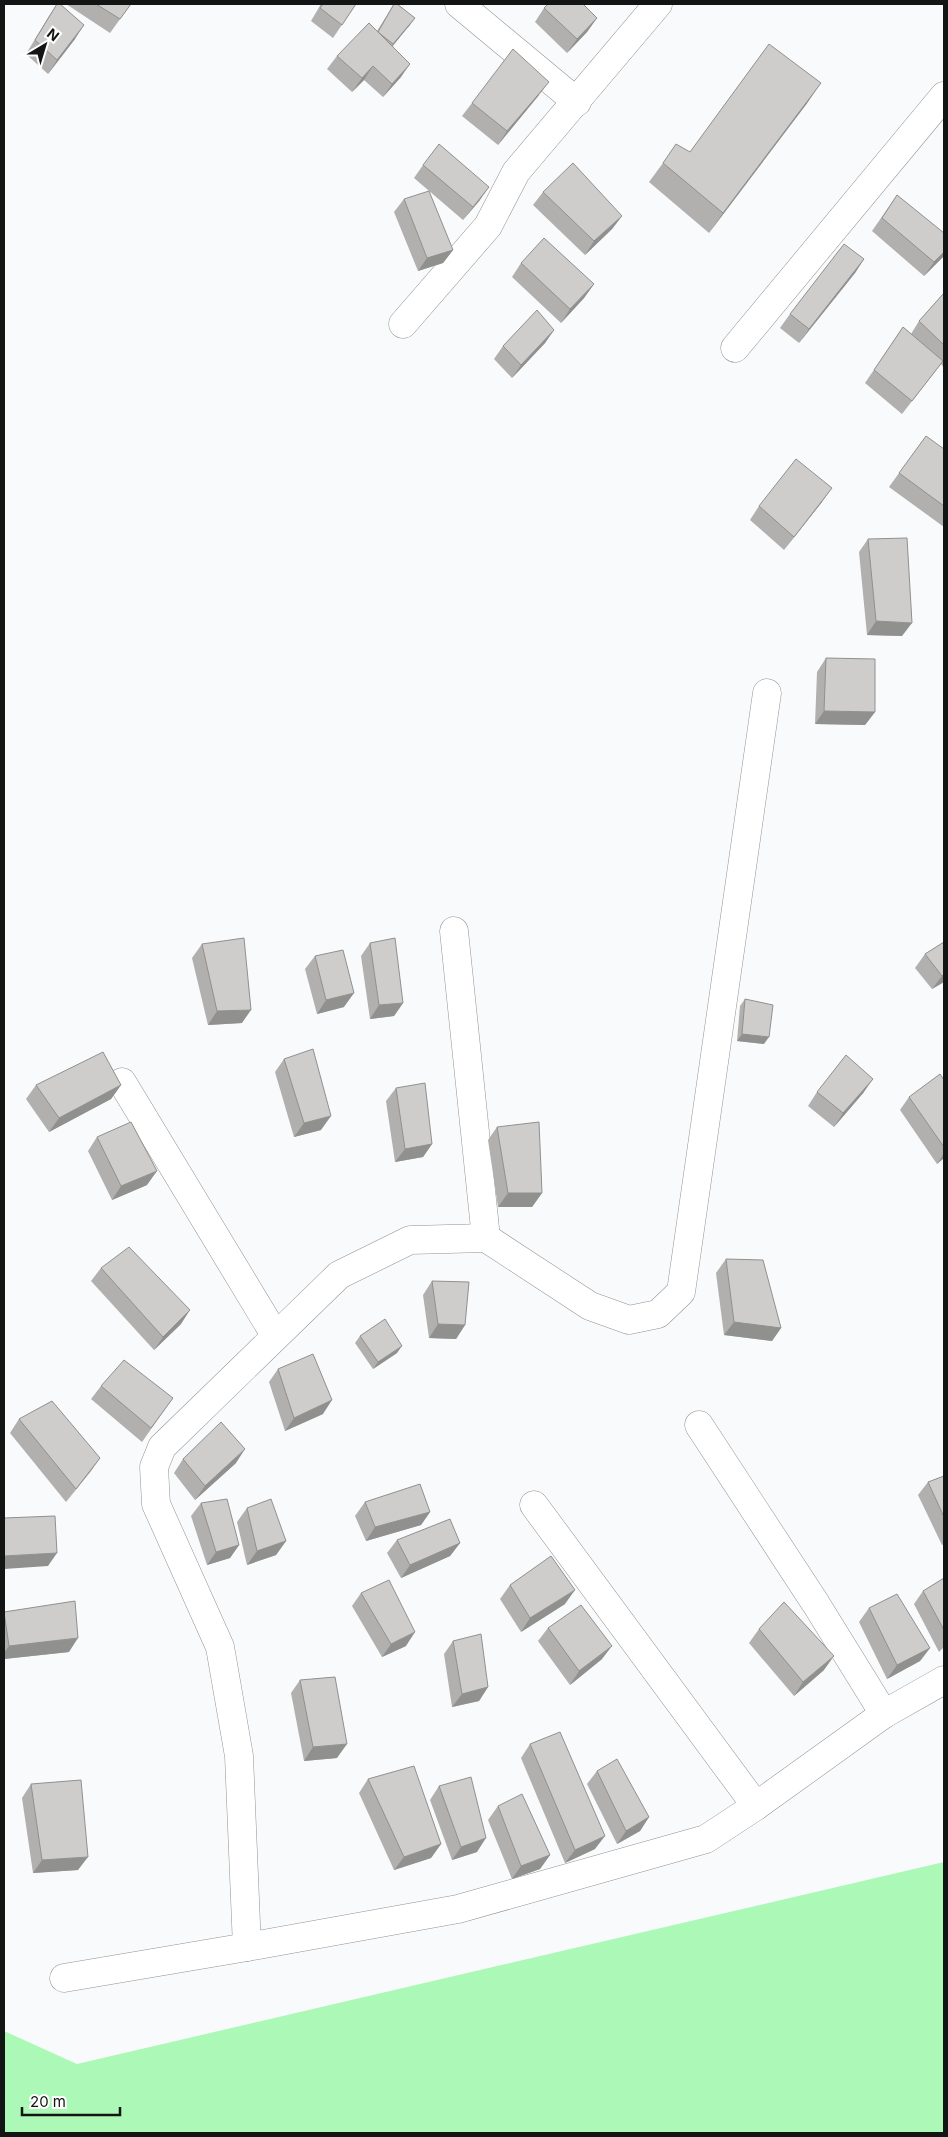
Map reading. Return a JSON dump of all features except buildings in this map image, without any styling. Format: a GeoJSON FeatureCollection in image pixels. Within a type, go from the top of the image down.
{"type":"FeatureCollection","features":[{"type":"Feature","properties":{"kind":"street"},"geometry":{"type":"LineString","coordinates":[[460,4],[577,102]]}},
{"type":"Feature","properties":{"kind":"street"},"geometry":{"type":"LineString","coordinates":[[403,324],[488,226],[516,172],[658,4]]}},
{"type":"Feature","properties":{"kind":"street"},"geometry":{"type":"LineString","coordinates":[[735,348],[944,96]]}},
{"type":"Feature","properties":{"kind":"street"},"geometry":{"type":"LineString","coordinates":[[246,1947],[239,1756],[220,1647],[156,1504],[154,1467],[162,1447],[339,1276],[410,1240],[486,1238],[590,1306],[629,1320],[658,1314],[681,1292],[767,692]]}},
{"type":"Feature","properties":{"kind":"street"},"geometry":{"type":"LineString","coordinates":[[454,931],[486,1238]]}},
{"type":"Feature","properties":{"kind":"street"},"geometry":{"type":"LineString","coordinates":[[122,1082],[275,1336]]}},
{"type":"Feature","properties":{"kind":"street"},"geometry":{"type":"LineString","coordinates":[[699,1425],[816,1604],[884,1714]]}},
{"type":"Feature","properties":{"kind":"street"},"geometry":{"type":"LineString","coordinates":[[534,1505],[756,1806]]}},
{"type":"Feature","properties":{"kind":"street"},"geometry":{"type":"LineString","coordinates":[[64,1978],[458,1909],[706,1839],[756,1806],[884,1714],[944,1680]]}},
{"type":"Feature","properties":{"kind":"green space"},"geometry":{"type":"Polygon","coordinates":[[[944,1862],[944,2133],[4,2133],[4,2031],[77,2064],[944,1862]]]}}]}
